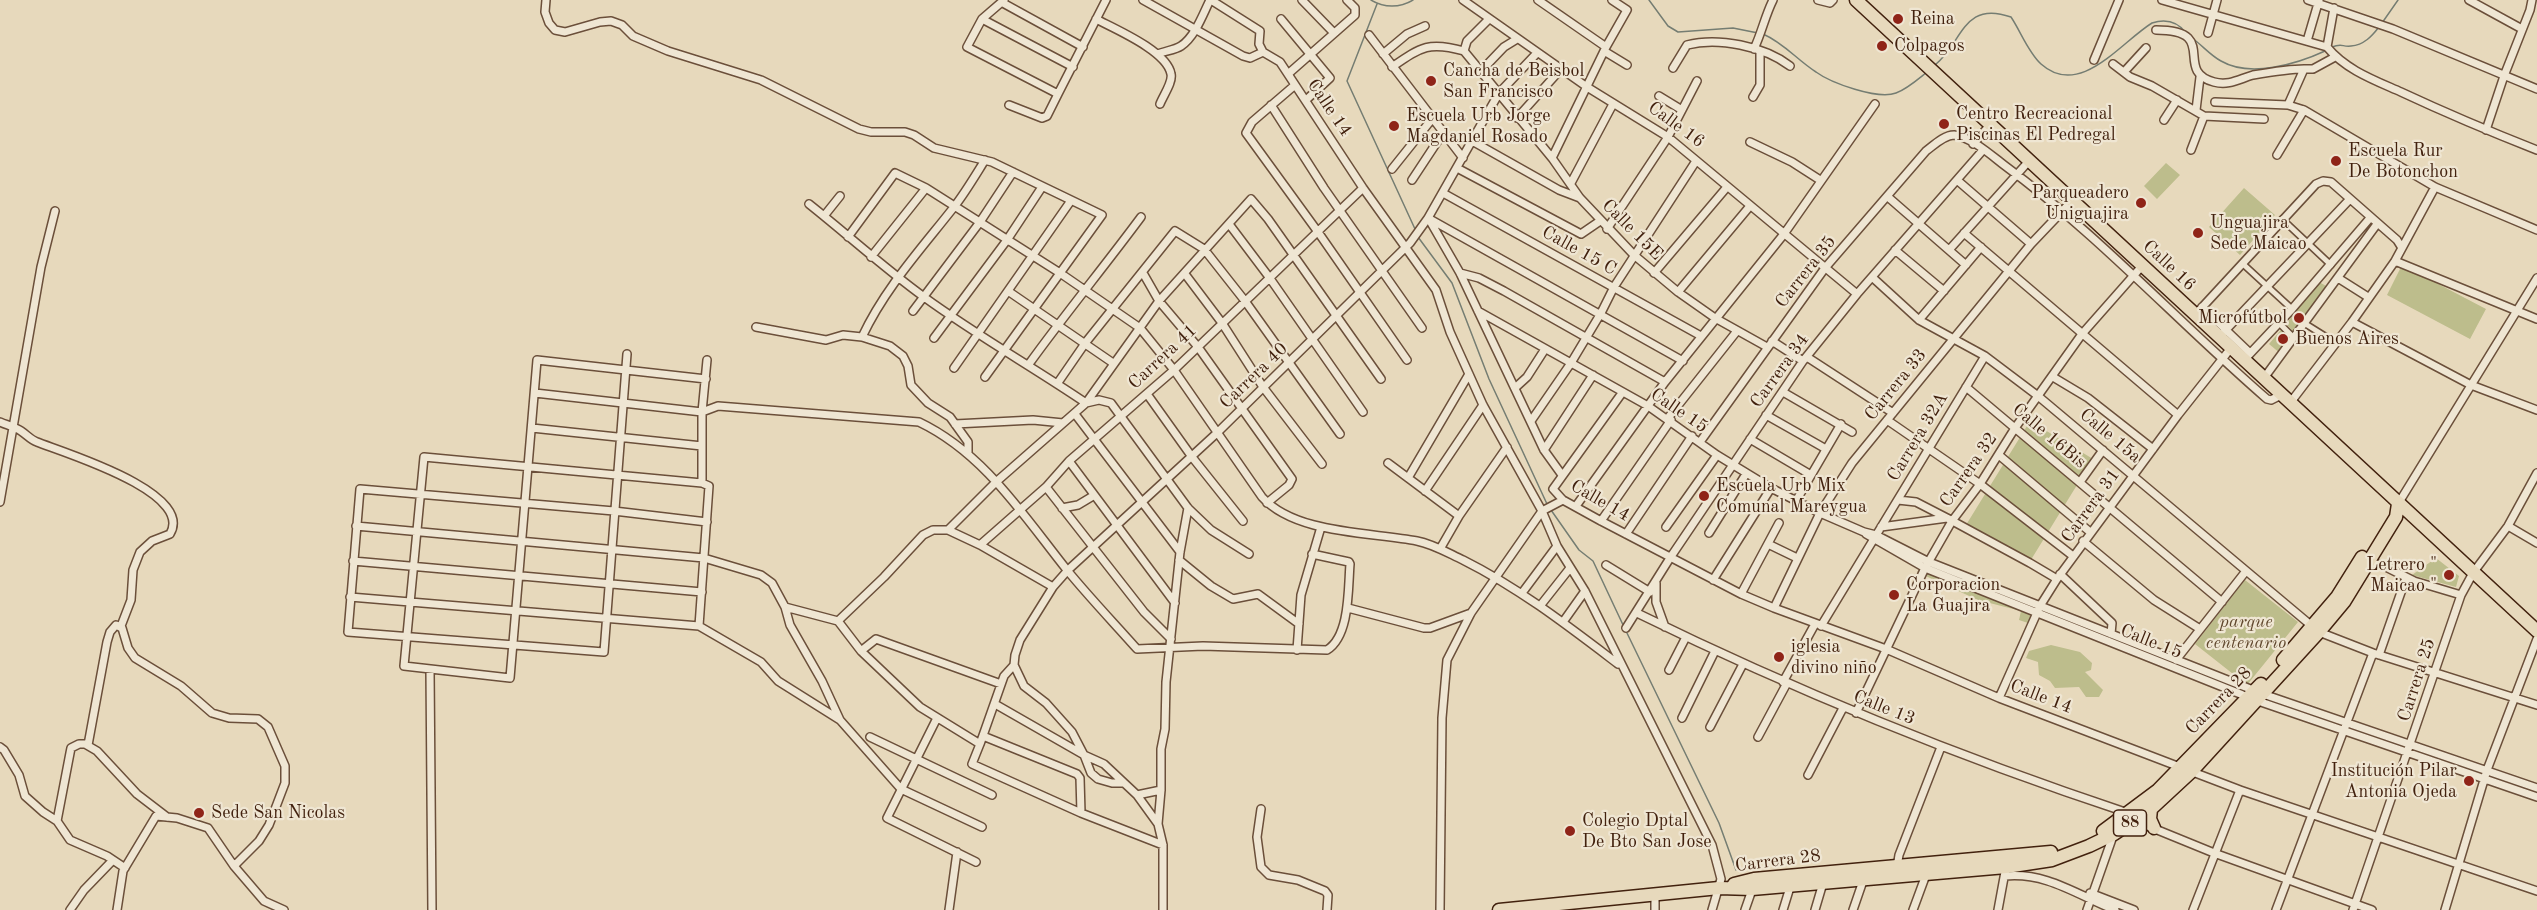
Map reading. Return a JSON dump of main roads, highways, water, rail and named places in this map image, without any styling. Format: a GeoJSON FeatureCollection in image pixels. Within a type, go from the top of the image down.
{"type":"FeatureCollection","features":[{"type":"Feature","properties":{"kind":"highway","name":"Calle 16"},"geometry":{"type":"LineString","coordinates":[[1856,0],[2072,201],[2138,270],[2199,311],[2223,334],[2231,348],[2247,357],[2264,378],[2286,399],[2537,631]]}},
{"type":"Feature","properties":{"kind":"highway","name":"Carrera 28"},"geometry":{"type":"LineString","coordinates":[[2006,867],[2084,841],[2132,816],[2151,809],[2316,629],[2344,602],[2396,517],[2398,504]]}},
{"type":"Feature","properties":{"kind":"highway","name":"Carrera 28"},"geometry":{"type":"LineString","coordinates":[[2316,629],[2390,511],[2398,504]]}},
{"type":"Feature","properties":{"kind":"highway","name":"Carrera 28"},"geometry":{"type":"LineString","coordinates":[[1499,910],[1753,884],[1928,869],[2006,867],[2052,860],[2114,834],[2158,790],[2186,769]]}},
{"type":"Feature","properties":{"kind":"highway"},"geometry":{"type":"LineString","coordinates":[[2151,809],[2150,819],[2154,828]]}},
{"type":"Feature","properties":{"kind":"highway","name":"Carrera 28"},"geometry":{"type":"LineString","coordinates":[[1792,881],[1823,882],[1897,867],[1928,869]]}},
{"type":"Feature","properties":{"kind":"waterway"},"geometry":{"type":"LineString","coordinates":[[1371,0],[1392,6],[1413,0]]}},
{"type":"Feature","properties":{"kind":"waterway"},"geometry":{"type":"LineString","coordinates":[[1649,0],[1668,26],[1678,32],[1733,28],[1758,33]]}},
{"type":"Feature","properties":{"kind":"waterway"},"geometry":{"type":"LineString","coordinates":[[2382,23],[2398,0]]}},
{"type":"Feature","properties":{"kind":"waterway"},"geometry":{"type":"LineString","coordinates":[[1377,4],[1347,81],[1415,229]]}},
{"type":"Feature","properties":{"kind":"waterway"},"geometry":{"type":"LineString","coordinates":[[1935,65],[1966,26],[1983,14],[1995,13],[2011,17],[2028,48],[2041,64],[2056,73],[2070,75],[2100,64],[2152,23],[2171,22],[2186,33]]}},
{"type":"Feature","properties":{"kind":"waterway"},"geometry":{"type":"LineString","coordinates":[[2332,47],[2360,44],[2379,27]]}},
{"type":"Feature","properties":{"kind":"waterway"},"geometry":{"type":"LineString","coordinates":[[1763,34],[1823,76],[1867,92],[1888,95],[1896,93],[1927,72]]}},
{"type":"Feature","properties":{"kind":"waterway"},"geometry":{"type":"LineString","coordinates":[[2192,38],[2221,61],[2246,68],[2259,69],[2287,64],[2325,51]]}},
{"type":"Feature","properties":{"kind":"waterway"},"geometry":{"type":"LineString","coordinates":[[1418,237],[1452,283],[1489,379],[1547,504]]}},
{"type":"Feature","properties":{"kind":"waterway"},"geometry":{"type":"LineString","coordinates":[[1551,510],[1579,550],[1593,561],[1624,627]]}},
{"type":"Feature","properties":{"kind":"waterway"},"geometry":{"type":"LineString","coordinates":[[1626,631],[1719,823],[1736,870]]}},
{"type":"Feature","properties":{"kind":"place","name":"Reina"},"geometry":{"type":"Point","coordinates":[1898,19]}},
{"type":"Feature","properties":{"kind":"place","name":"Colpagos"},"geometry":{"type":"Point","coordinates":[1882,46]}},
{"type":"Feature","properties":{"kind":"place","name":"Cancha de Beisbol San Francisco"},"geometry":{"type":"Point","coordinates":[1431,81]}},
{"type":"Feature","properties":{"kind":"place","name":"Centro Recreacional Piscinas El Pedregal"},"geometry":{"type":"Point","coordinates":[1944,124]}},
{"type":"Feature","properties":{"kind":"place","name":"Escuela Urb Jorge Magdaniel Rosado"},"geometry":{"type":"Point","coordinates":[1394,126]}},
{"type":"Feature","properties":{"kind":"place","name":"Escuela Rur De Botonchon"},"geometry":{"type":"Point","coordinates":[2336,161]}},
{"type":"Feature","properties":{"kind":"place","name":"Parqueadero Uniguajira"},"geometry":{"type":"Point","coordinates":[2141,203]}},
{"type":"Feature","properties":{"kind":"place","name":"Unguajira Sede Maicao"},"geometry":{"type":"Point","coordinates":[2198,233]}},
{"type":"Feature","properties":{"kind":"place","name":"Microfútbol"},"geometry":{"type":"Point","coordinates":[2299,318]}},
{"type":"Feature","properties":{"kind":"place","name":"Buenos Aires"},"geometry":{"type":"Point","coordinates":[2283,339]}},
{"type":"Feature","properties":{"kind":"place","name":"Escuela Urb Mix Comunal Mareygua"},"geometry":{"type":"Point","coordinates":[1704,496]}},
{"type":"Feature","properties":{"kind":"place","name":"Letrero \" Maicao \""},"geometry":{"type":"Point","coordinates":[2449,575]}},
{"type":"Feature","properties":{"kind":"place","name":"Corporacion La Guajira"},"geometry":{"type":"Point","coordinates":[1894,595]}},
{"type":"Feature","properties":{"kind":"place","name":"iglesia divino niño"},"geometry":{"type":"Point","coordinates":[1779,657]}},
{"type":"Feature","properties":{"kind":"place","name":"Institución Pilar Antonia Ojeda"},"geometry":{"type":"Point","coordinates":[2469,781]}},
{"type":"Feature","properties":{"kind":"place","name":"Sede San Nicolas"},"geometry":{"type":"Point","coordinates":[199,813]}},
{"type":"Feature","properties":{"kind":"place","name":"Colegio Dptal De Bto San Jose"},"geometry":{"type":"Point","coordinates":[1570,831]}},
{"type":"Feature","properties":{"kind":"park label","name":"parque centenario"},"geometry":{"type":"Point","coordinates":[2246,632]}}]}
